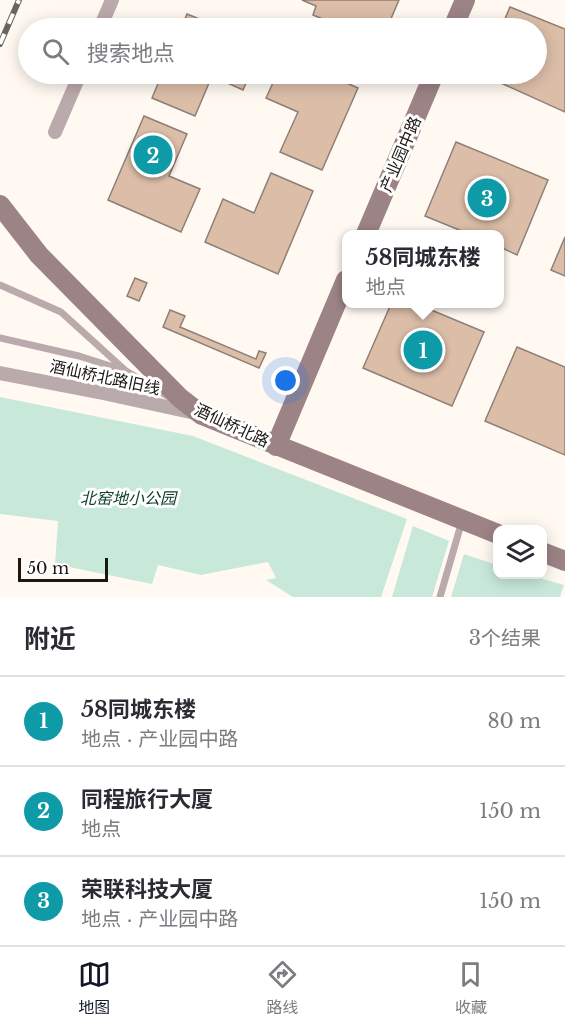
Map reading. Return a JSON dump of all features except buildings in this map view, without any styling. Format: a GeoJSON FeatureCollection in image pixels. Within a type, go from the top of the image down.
{"type":"FeatureCollection","features":[{"type":"Feature","properties":{"kind":"street"},"geometry":{"type":"LineString","coordinates":[[104,18],[112,0]]}},
{"type":"Feature","properties":{"kind":"street"},"geometry":{"type":"LineString","coordinates":[[457,18],[465,0]]}},
{"type":"Feature","properties":{"kind":"street"},"geometry":{"type":"LineString","coordinates":[[55,132],[76,84]]}},
{"type":"Feature","properties":{"kind":"street","name":"产业园中路"},"geometry":{"type":"LineString","coordinates":[[368,230],[430,84]]}},
{"type":"Feature","properties":{"kind":"street","name":"酒仙桥北路"},"geometry":{"type":"LineString","coordinates":[[0,205],[39,255],[180,398],[202,415],[493,532]]}},
{"type":"Feature","properties":{"kind":"street"},"geometry":{"type":"LineString","coordinates":[[276,446],[342,289]]}},
{"type":"Feature","properties":{"kind":"street","name":"酒仙桥北路旧线"},"geometry":{"type":"LineString","coordinates":[[0,373],[111,394],[202,415]]}},
{"type":"Feature","properties":{"kind":"street"},"geometry":{"type":"LineString","coordinates":[[547,554],[565,561]]}},
{"type":"Feature","properties":{"kind":"lane"},"geometry":{"type":"LineString","coordinates":[[0,285],[61,312],[126,371],[202,415]]}},
{"type":"Feature","properties":{"kind":"lane"},"geometry":{"type":"LineString","coordinates":[[0,338],[79,356],[126,371]]}},
{"type":"Feature","properties":{"kind":"lane"},"geometry":{"type":"LineString","coordinates":[[440,597],[462,520]]}},
{"type":"Feature","properties":{"kind":"green space","name":"北窑地小公园"},"geometry":{"type":"Polygon","coordinates":[[[0,397],[193,436],[407,519],[381,597],[293,597],[266,580],[276,578],[268,562],[201,575],[158,565],[152,584],[55,564],[58,521],[0,514],[0,397]]]}},
{"type":"Feature","properties":{"kind":"green space"},"geometry":{"type":"Polygon","coordinates":[[[413,526],[449,541],[432,597],[392,597],[413,526]]]}},
{"type":"Feature","properties":{"kind":"green space"},"geometry":{"type":"Polygon","coordinates":[[[464,554],[493,564],[493,579],[543,579],[564,585],[560,597],[451,597],[464,554]]]}},
{"type":"Feature","properties":{"kind":"railway"},"geometry":{"type":"LineString","coordinates":[[0,44],[19,0]]}},
{"type":"Feature","properties":{"kind":"place","name":"同程旅行大厦"},"geometry":{"type":"Point","coordinates":[153,155]}},
{"type":"Feature","properties":{"kind":"place","name":"荣联科技大厦"},"geometry":{"type":"Point","coordinates":[487,198]}},
{"type":"Feature","properties":{"kind":"place","name":"58同城东楼"},"geometry":{"type":"Point","coordinates":[423,350]}}]}
